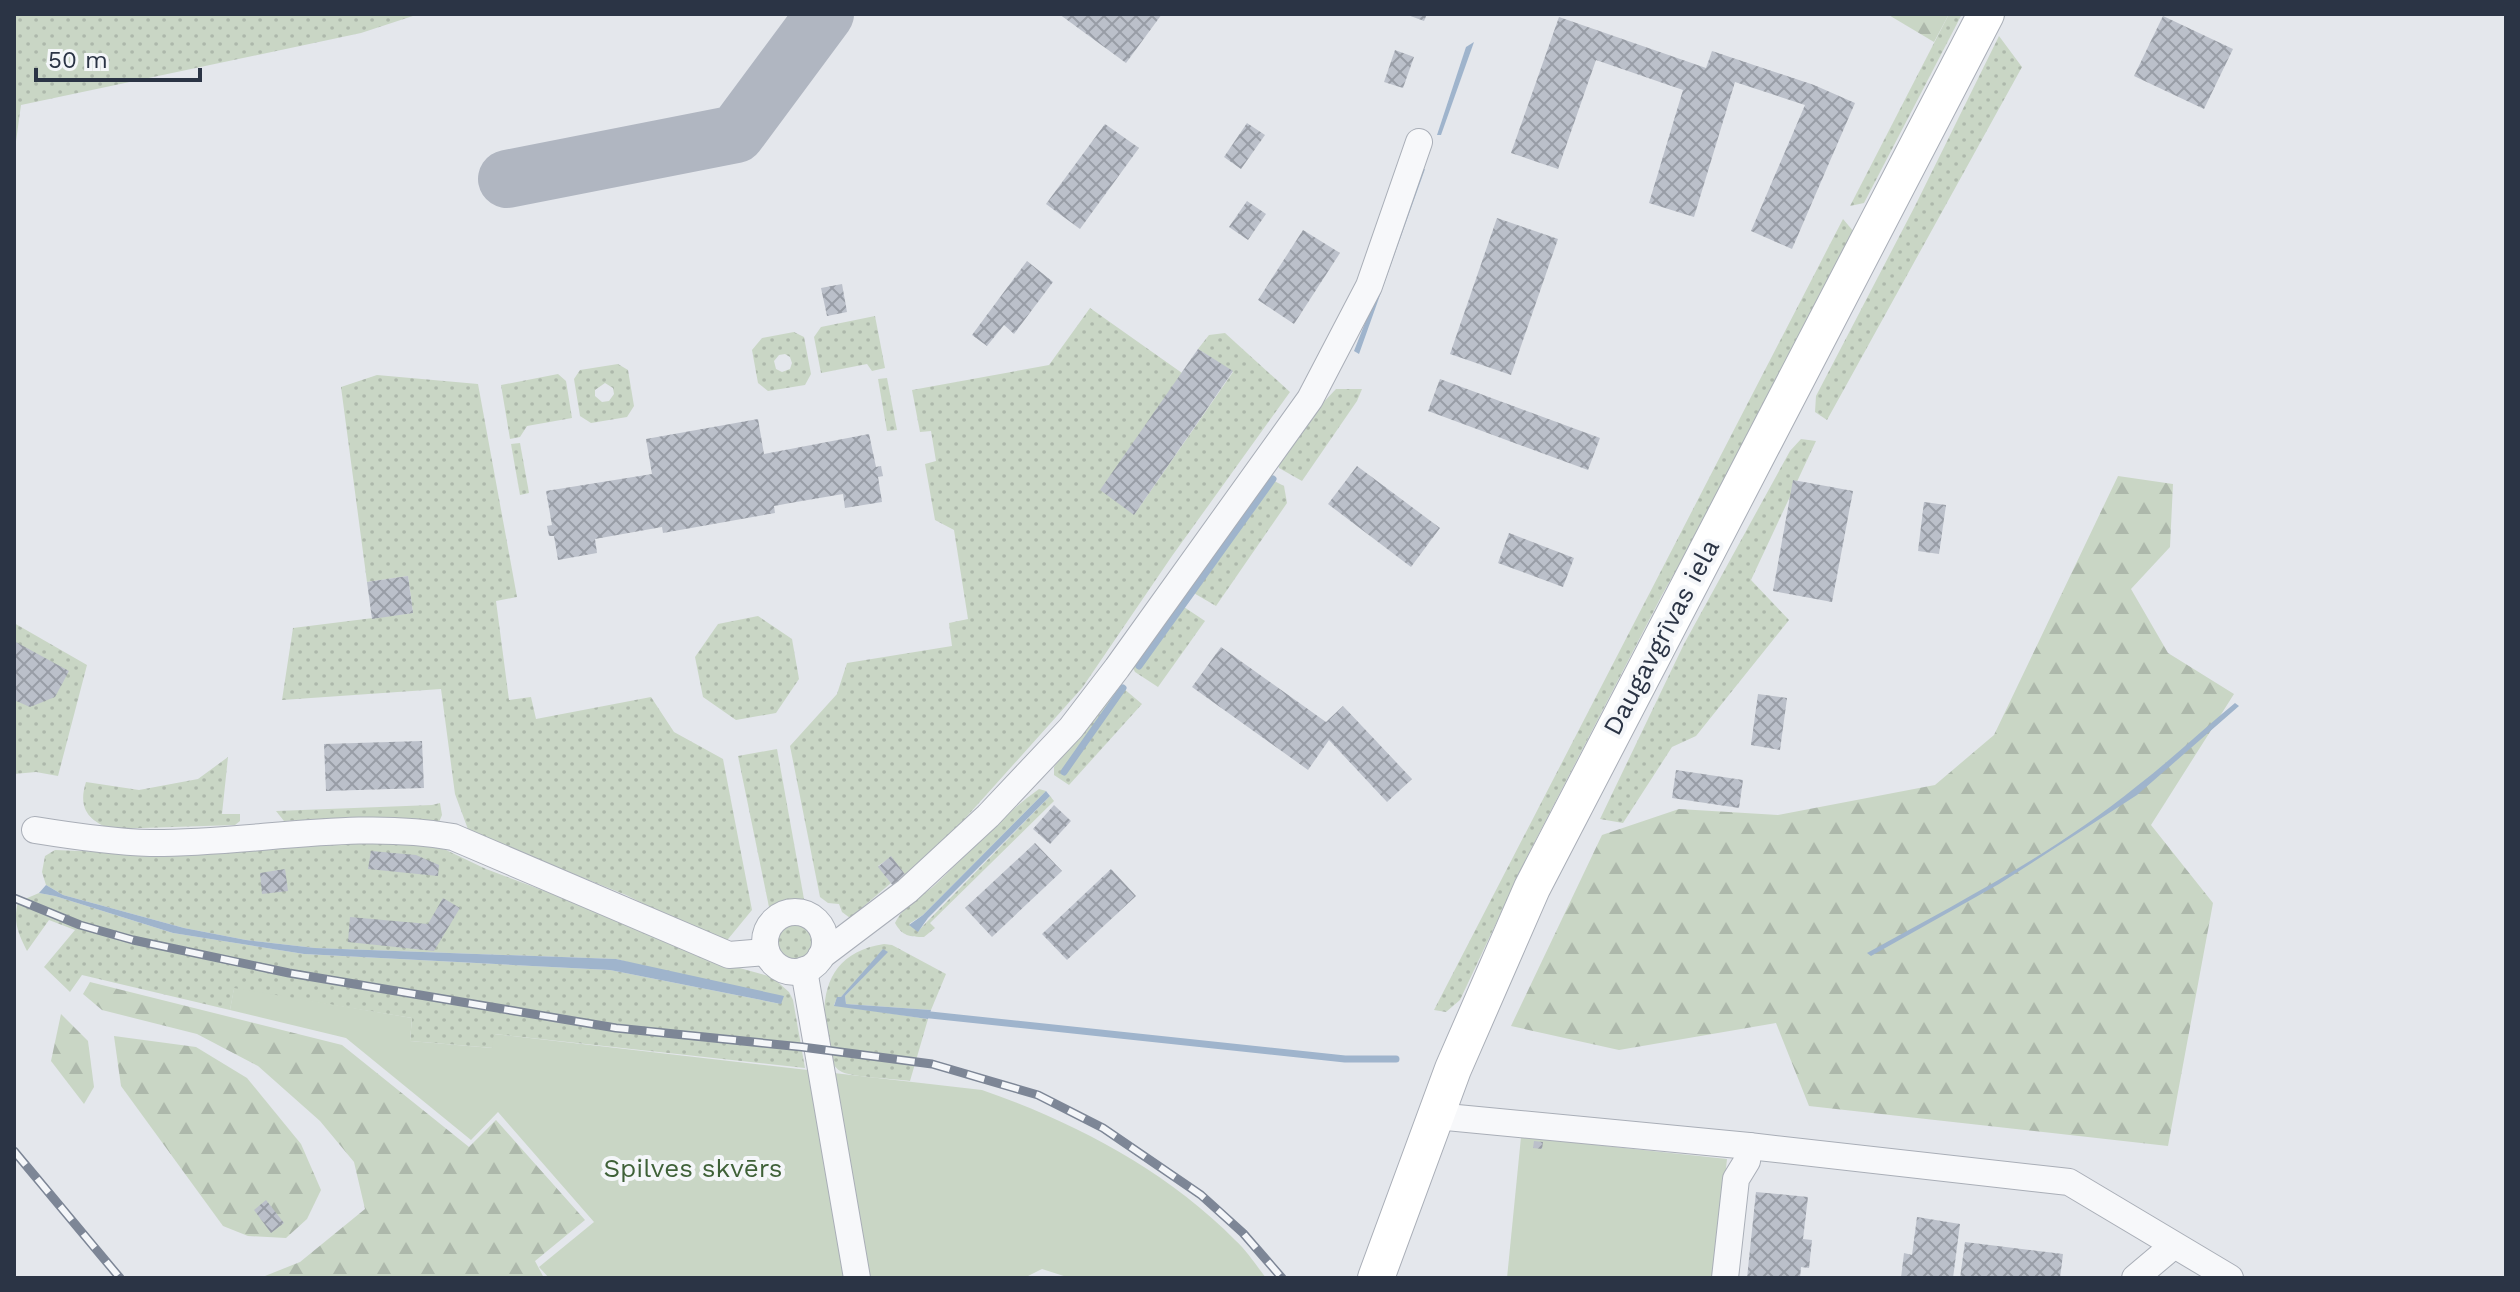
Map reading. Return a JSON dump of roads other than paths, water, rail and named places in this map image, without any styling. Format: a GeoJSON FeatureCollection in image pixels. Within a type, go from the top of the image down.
{"type":"FeatureCollection","features":[{"type":"Feature","properties":{"kind":"main road","name":"Daugavgrīvas iela"},"geometry":{"type":"LineString","coordinates":[[1376,1278],[1471,1026],[1532,888],[1986,14]]}},
{"type":"Feature","properties":{"kind":"street"},"geometry":{"type":"LineString","coordinates":[[857,1278],[812,963],[824,947],[822,929],[809,915],[795,911],[781,914],[770,924],[764,937],[766,952],[772,962],[782,969],[812,963],[907,891],[988,816],[1071,728],[1310,399],[1369,286],[1419,142]]}},
{"type":"Feature","properties":{"kind":"street"},"geometry":{"type":"LineString","coordinates":[[35,830],[150,843],[343,832],[420,831],[453,837],[729,955],[766,952]]}},
{"type":"Feature","properties":{"kind":"street"},"geometry":{"type":"LineString","coordinates":[[1436,1116],[1749,1146],[2069,1182],[2230,1278]]}},
{"type":"Feature","properties":{"kind":"street"},"geometry":{"type":"LineString","coordinates":[[1725,1278],[1736,1179],[1747,1161],[1749,1146]]}},
{"type":"Feature","properties":{"kind":"street"},"geometry":{"type":"LineString","coordinates":[[2135,1278],[2173,1246]]}},
{"type":"Feature","properties":{"kind":"water"},"geometry":{"type":"Polygon","coordinates":[[[1474,42],[1441,135],[1437,135],[1466,47],[1474,42]]]}},
{"type":"Feature","properties":{"kind":"water"},"geometry":{"type":"Polygon","coordinates":[[[1425,169],[1359,354],[1354,351],[1421,170],[1425,169]]]}},
{"type":"Feature","properties":{"kind":"water"},"geometry":{"type":"Polygon","coordinates":[[[2235,703],[2239,706],[2137,795],[1999,884],[1871,956],[1867,953],[2006,876],[2073,833],[2150,776],[2235,703]]]}},
{"type":"Feature","properties":{"kind":"water"},"geometry":{"type":"Polygon","coordinates":[[[1046,791],[1050,796],[928,918],[918,932],[909,925],[923,915],[1046,791]]]}},
{"type":"Feature","properties":{"kind":"water"},"geometry":{"type":"Polygon","coordinates":[[[46,885],[63,895],[184,928],[246,940],[315,948],[616,959],[784,996],[781,1004],[610,970],[304,954],[173,933],[39,893],[46,885]]]}},
{"type":"Feature","properties":{"kind":"water"},"geometry":{"type":"Polygon","coordinates":[[[883,949],[888,952],[845,996],[846,1004],[931,1010],[928,1019],[834,1006],[837,997],[841,997],[883,949]]]}},
{"type":"Feature","properties":{"kind":"waterway"},"geometry":{"type":"LineString","coordinates":[[1139,666],[1273,479]]}},
{"type":"Feature","properties":{"kind":"waterway"},"geometry":{"type":"LineString","coordinates":[[1064,772],[1123,688]]}},
{"type":"Feature","properties":{"kind":"waterway"},"geometry":{"type":"LineString","coordinates":[[921,1014],[1345,1059],[1396,1059]]}},
{"type":"Feature","properties":{"kind":"railway"},"geometry":{"type":"LineString","coordinates":[[14,898],[80,925],[133,940],[289,973],[616,1028],[932,1064],[1038,1095],[1103,1128],[1201,1195],[1243,1233],[1282,1278]]}},
{"type":"Feature","properties":{"kind":"railway"},"geometry":{"type":"LineString","coordinates":[[14,1151],[120,1278]]}},
{"type":"Feature","properties":{"kind":"park label","name":"Spilves skvērs"},"geometry":{"type":"Point","coordinates":[693,1168]}}]}
